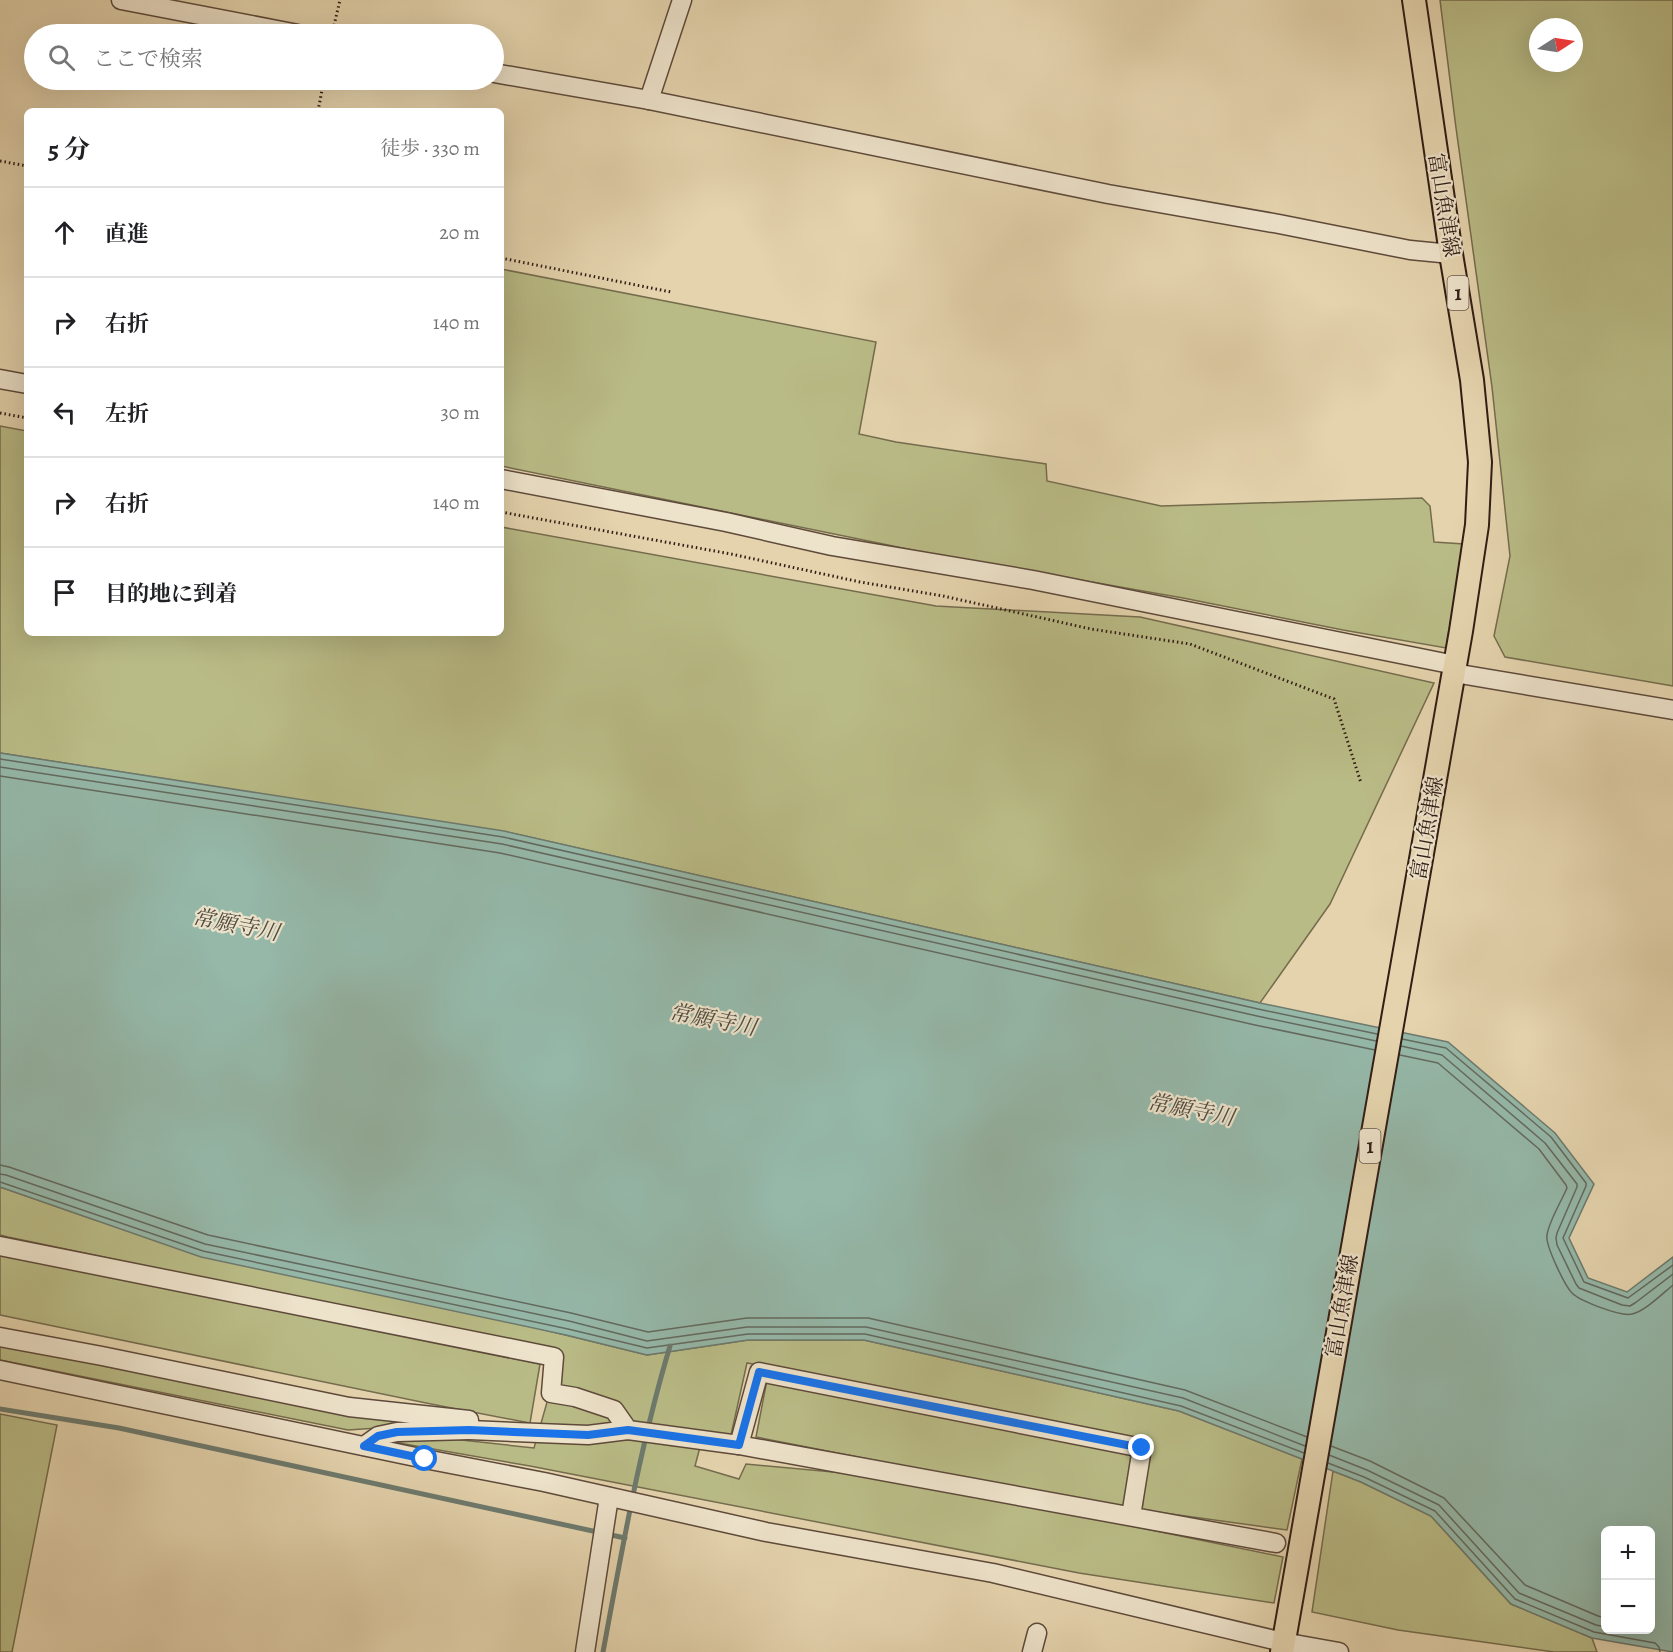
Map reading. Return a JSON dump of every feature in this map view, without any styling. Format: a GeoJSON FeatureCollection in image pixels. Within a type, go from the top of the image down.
{"type":"FeatureCollection","features":[{"type":"Feature","properties":{"kind":"main road","name":"富山魚津線"},"geometry":{"type":"LineString","coordinates":[[1282,1647],[1454,674],[1477,525],[1480,462],[1472,380],[1414,0]]}},
{"type":"Feature","properties":{"kind":"street"},"geometry":{"type":"LineString","coordinates":[[121,0],[246,24]]}},
{"type":"Feature","properties":{"kind":"street"},"geometry":{"type":"LineString","coordinates":[[649,100],[682,0]]}},
{"type":"Feature","properties":{"kind":"street"},"geometry":{"type":"LineString","coordinates":[[504,75],[649,100],[1108,194],[1410,250],[1451,254]]}},
{"type":"Feature","properties":{"kind":"street"},"geometry":{"type":"LineString","coordinates":[[0,379],[24,383]]}},
{"type":"Feature","properties":{"kind":"street"},"geometry":{"type":"LineString","coordinates":[[504,480],[726,522],[832,546],[1033,580],[1454,674],[1673,710]]}},
{"type":"Feature","properties":{"kind":"street"},"geometry":{"type":"LineString","coordinates":[[0,1246],[554,1357],[550,1393],[575,1397],[614,1410],[628,1430]]}},
{"type":"Feature","properties":{"kind":"street"},"geometry":{"type":"LineString","coordinates":[[0,1337],[349,1407],[469,1420],[469,1430]]}},
{"type":"Feature","properties":{"kind":"street"},"geometry":{"type":"LineString","coordinates":[[0,1370],[766,1532],[993,1573],[1282,1647],[1339,1652]]}},
{"type":"Feature","properties":{"kind":"street"},"geometry":{"type":"LineString","coordinates":[[739,1445],[759,1372],[1142,1448],[1131,1516]]}},
{"type":"Feature","properties":{"kind":"street"},"geometry":{"type":"LineString","coordinates":[[364,1446],[378,1436],[397,1432],[469,1430],[588,1435],[628,1430],[739,1445],[1276,1543]]}},
{"type":"Feature","properties":{"kind":"street"},"geometry":{"type":"LineString","coordinates":[[585,1652],[609,1497]]}},
{"type":"Feature","properties":{"kind":"street"},"geometry":{"type":"LineString","coordinates":[[1032,1652],[1037,1633]]}},
{"type":"Feature","properties":{"kind":"path"},"geometry":{"type":"LineString","coordinates":[[334,24],[340,0]]}},
{"type":"Feature","properties":{"kind":"path"},"geometry":{"type":"LineString","coordinates":[[319,108],[322,90]]}},
{"type":"Feature","properties":{"kind":"path"},"geometry":{"type":"LineString","coordinates":[[0,161],[24,165]]}},
{"type":"Feature","properties":{"kind":"path"},"geometry":{"type":"LineString","coordinates":[[504,259],[671,292]]}},
{"type":"Feature","properties":{"kind":"path"},"geometry":{"type":"LineString","coordinates":[[0,413],[24,417]]}},
{"type":"Feature","properties":{"kind":"path"},"geometry":{"type":"LineString","coordinates":[[504,513],[731,554],[860,582],[944,596],[1091,629],[1190,644],[1334,699],[1361,783]]}},
{"type":"Feature","properties":{"kind":"green space"},"geometry":{"type":"Polygon","coordinates":[[[1440,0],[1673,0],[1673,686],[1505,657],[1494,636],[1510,556],[1492,387],[1440,0]]]}},
{"type":"Feature","properties":{"kind":"green space"},"geometry":{"type":"Polygon","coordinates":[[[504,270],[876,342],[859,434],[896,442],[1046,464],[1047,481],[1161,506],[1422,498],[1430,506],[1434,542],[1464,544],[1446,648],[1183,598],[932,554],[504,467],[504,270]]]}},
{"type":"Feature","properties":{"kind":"green space"},"geometry":{"type":"Polygon","coordinates":[[[0,426],[24,430],[24,636],[504,636],[504,528],[936,606],[1140,617],[1434,683],[1330,904],[1260,1003],[516,834],[0,753],[0,426]]]}},
{"type":"Feature","properties":{"kind":"green space"},"geometry":{"type":"Polygon","coordinates":[[[0,1187],[95,1220],[647,1355],[748,1340],[864,1340],[1179,1411],[1302,1459],[1287,1530],[1142,1510],[1149,1441],[747,1363],[731,1435],[704,1432],[695,1466],[739,1479],[746,1464],[855,1474],[990,1497],[1283,1557],[1274,1603],[1079,1573],[530,1466],[393,1442],[452,1439],[534,1448],[561,1353],[0,1235],[0,1187]]]}},
{"type":"Feature","properties":{"kind":"green space"},"geometry":{"type":"Polygon","coordinates":[[[0,1254],[540,1364],[530,1423],[0,1315],[0,1254]]]}},
{"type":"Feature","properties":{"kind":"green space"},"geometry":{"type":"Polygon","coordinates":[[[0,1343],[114,1368],[357,1412],[438,1424],[348,1430],[0,1360],[0,1343]]]}},
{"type":"Feature","properties":{"kind":"green space"},"geometry":{"type":"Polygon","coordinates":[[[767,1380],[1132,1452],[1124,1509],[756,1437],[767,1380]]]}},
{"type":"Feature","properties":{"kind":"green space"},"geometry":{"type":"Polygon","coordinates":[[[0,1414],[57,1425],[12,1652],[0,1652],[0,1414]]]}},
{"type":"Feature","properties":{"kind":"green space"},"geometry":{"type":"Polygon","coordinates":[[[1333,1471],[1431,1516],[1511,1604],[1592,1638],[1597,1652],[1554,1652],[1398,1630],[1312,1612],[1333,1471]]]}},
{"type":"Feature","properties":{"kind":"water","name":"常願寺川"},"geometry":{"type":"Polygon","coordinates":[[[0,753],[504,831],[1260,1003],[1448,1042],[1555,1133],[1594,1184],[1569,1238],[1588,1278],[1627,1292],[1673,1257],[1673,1652],[1592,1638],[1511,1604],[1431,1516],[1361,1482],[1179,1411],[864,1340],[748,1340],[647,1355],[566,1335],[201,1257],[0,1187],[0,753]]]}},
{"type":"Feature","properties":{"kind":"waterway"},"geometry":{"type":"LineString","coordinates":[[603,1652],[641,1460],[670,1346]]}},
{"type":"Feature","properties":{"kind":"waterway"},"geometry":{"type":"LineString","coordinates":[[0,1409],[119,1428],[625,1538]]}},
{"type":"Feature","properties":{"kind":"route"},"geometry":{"type":"LineString","coordinates":[[425,1459],[364,1446],[378,1436],[397,1432],[469,1430],[588,1435],[628,1430],[739,1445],[759,1372],[1142,1448]]}}]}
